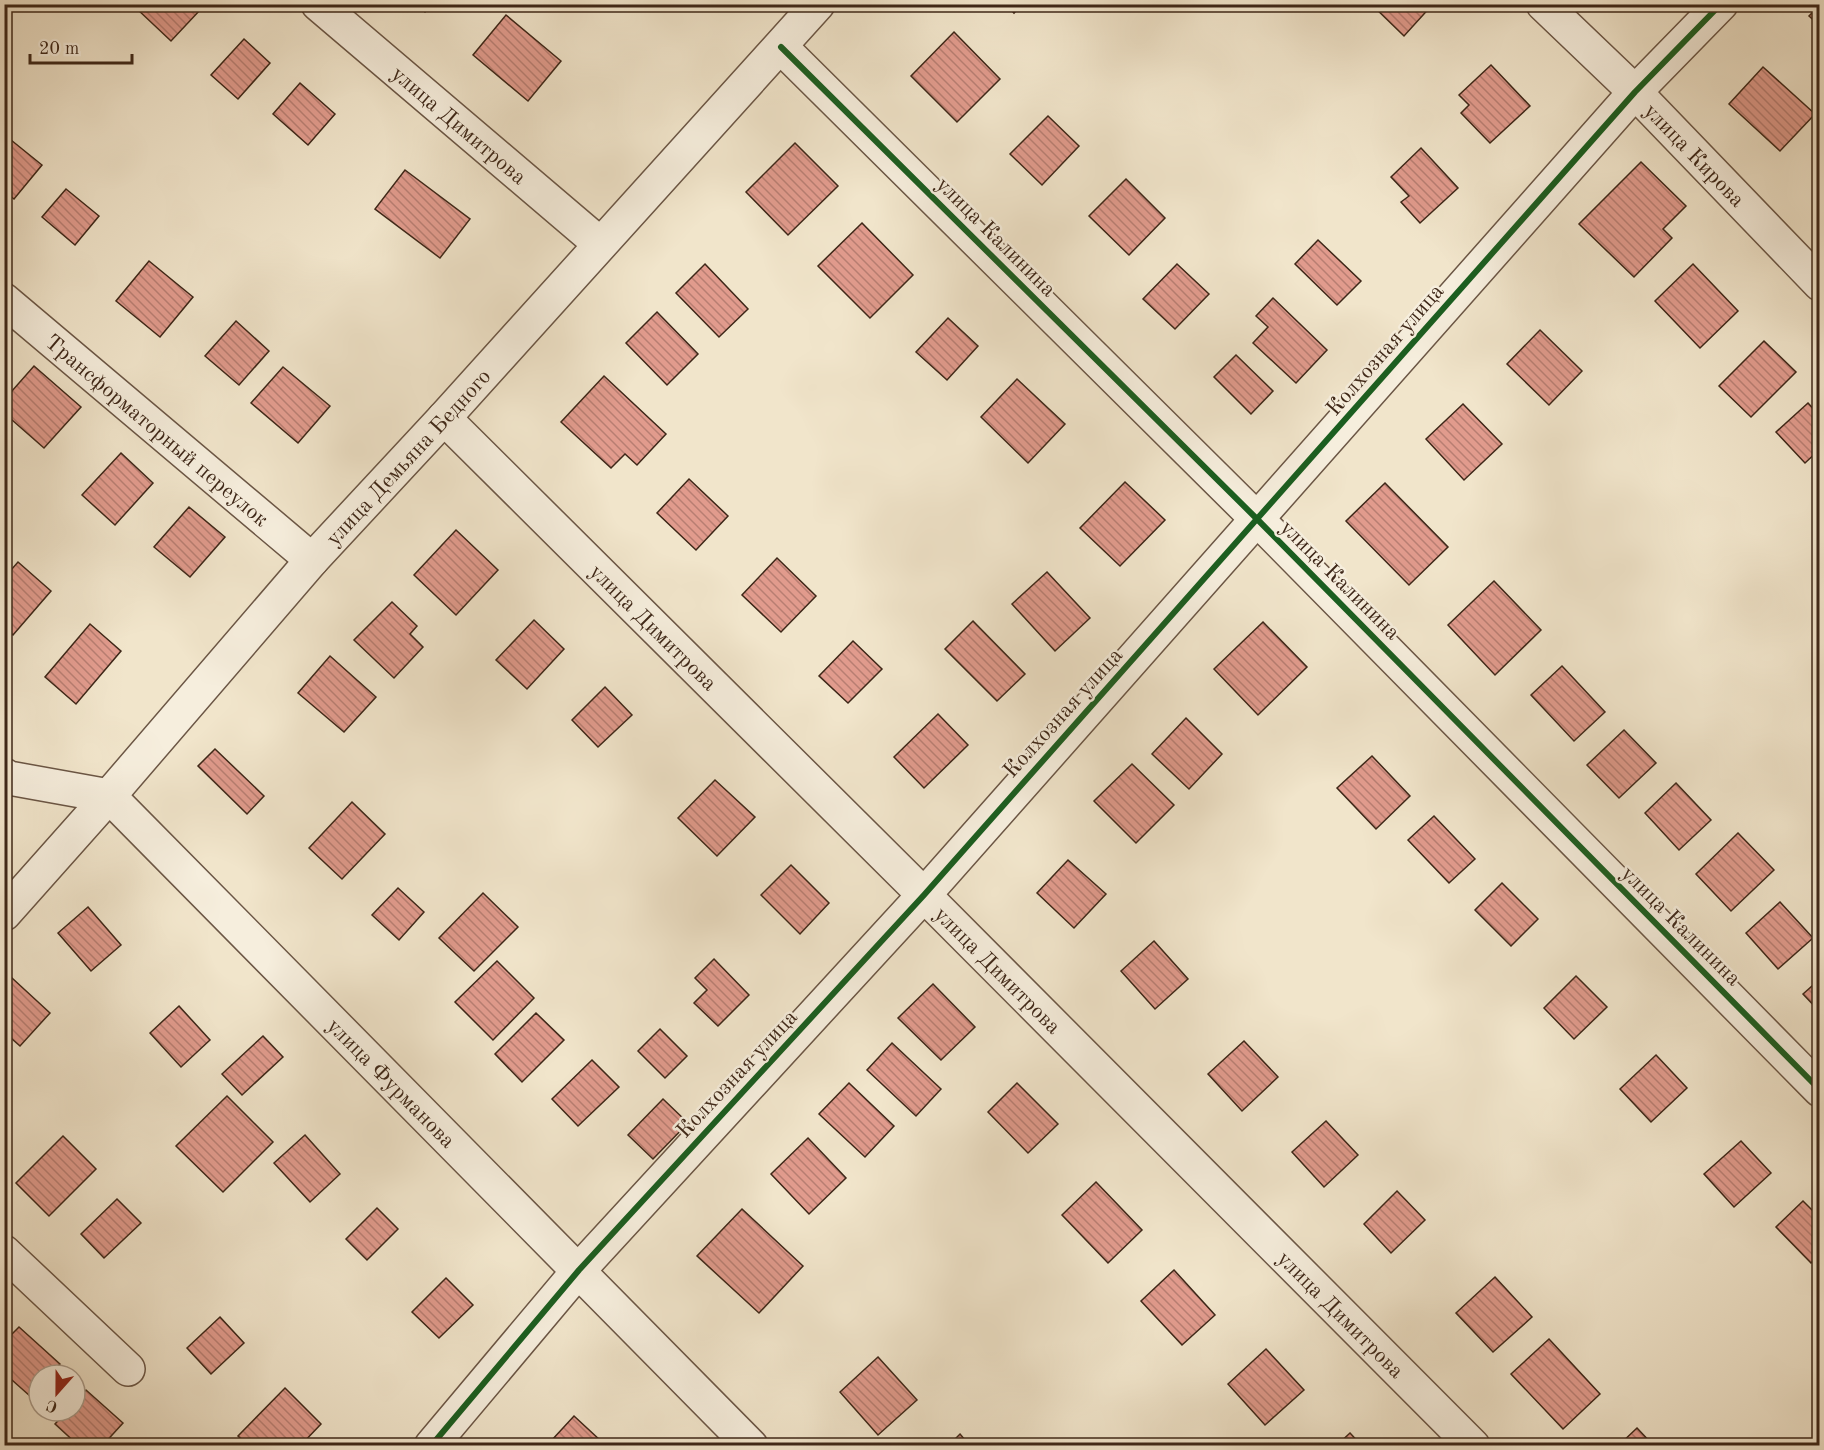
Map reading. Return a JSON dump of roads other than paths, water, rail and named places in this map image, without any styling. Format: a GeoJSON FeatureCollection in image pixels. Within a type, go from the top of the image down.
{"type":"FeatureCollection","features":[{"type":"Feature","properties":{"kind":"street","name":"улица Димитрова"},"geometry":{"type":"LineString","coordinates":[[318,4],[600,244]]}},
{"type":"Feature","properties":{"kind":"street","name":"улица Демьяна Бедного"},"geometry":{"type":"LineString","coordinates":[[4,914],[312,560],[444,418],[818,4]]}},
{"type":"Feature","properties":{"kind":"street","name":"улица Кирова"},"geometry":{"type":"LineString","coordinates":[[1542,4],[1635,92],[1820,284]]}},
{"type":"Feature","properties":{"kind":"street","name":"Колхозная улица"},"geometry":{"type":"LineString","coordinates":[[431,1446],[579,1270],[924,895],[1635,92],[1721,4]]}},
{"type":"Feature","properties":{"kind":"street","name":"улица Калинина"},"geometry":{"type":"LineString","coordinates":[[781,47],[1257,519],[1820,1090]]}},
{"type":"Feature","properties":{"kind":"street","name":"Трансформаторный переулок"},"geometry":{"type":"LineString","coordinates":[[4,300],[312,560]]}},
{"type":"Feature","properties":{"kind":"street","name":"улица Димитрова"},"geometry":{"type":"LineString","coordinates":[[444,418],[1473,1446]]}},
{"type":"Feature","properties":{"kind":"street"},"geometry":{"type":"LineString","coordinates":[[4,775],[9,778],[109,796]]}},
{"type":"Feature","properties":{"kind":"street","name":"улица Фурманова"},"geometry":{"type":"LineString","coordinates":[[109,796],[751,1446]]}},
{"type":"Feature","properties":{"kind":"street"},"geometry":{"type":"LineString","coordinates":[[4,1252],[129,1370]]}}]}
